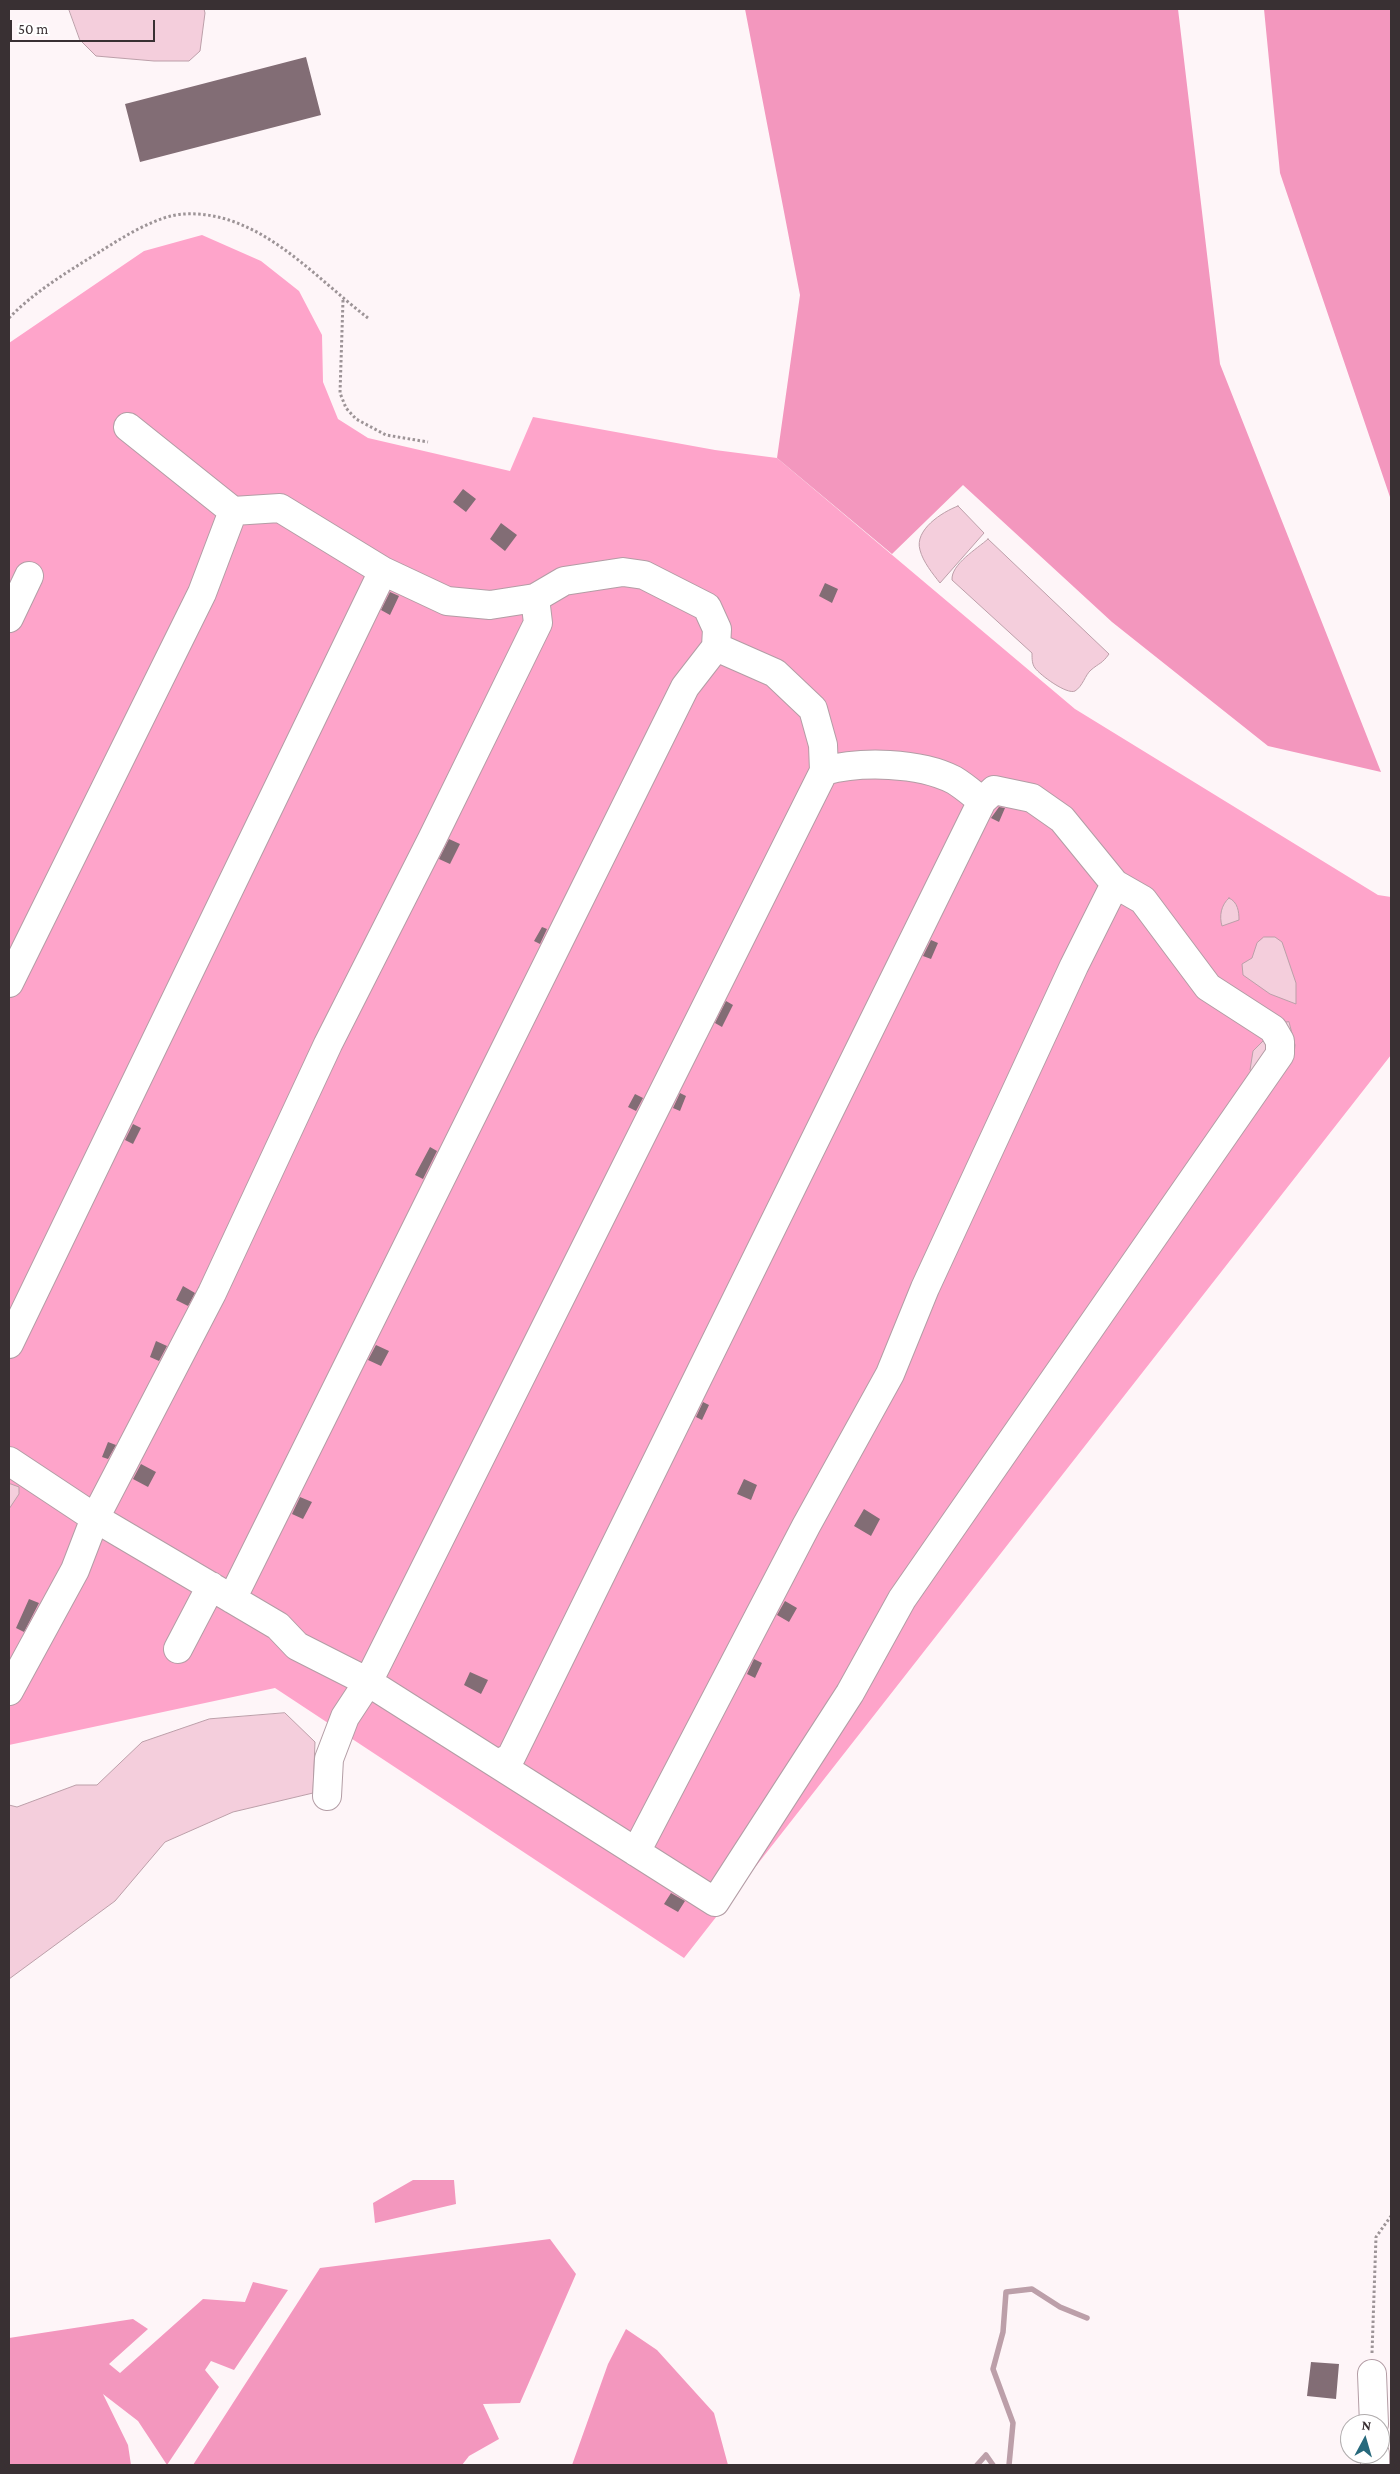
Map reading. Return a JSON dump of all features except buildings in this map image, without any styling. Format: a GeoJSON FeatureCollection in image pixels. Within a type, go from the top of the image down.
{"type":"FeatureCollection","features":[{"type":"Feature","properties":{"kind":"street"},"geometry":{"type":"LineString","coordinates":[[128,427],[233,511],[280,508],[383,571],[447,601],[490,605],[535,598],[564,581],[622,572],[644,575],[707,607],[717,628],[716,647],[685,687],[221,1593],[178,1649]]}},
{"type":"Feature","properties":{"kind":"street"},"geometry":{"type":"LineString","coordinates":[[9,983],[202,593],[233,511]]}},
{"type":"Feature","properties":{"kind":"street"},"geometry":{"type":"LineString","coordinates":[[9,1344],[383,571]]}},
{"type":"Feature","properties":{"kind":"street"},"geometry":{"type":"LineString","coordinates":[[9,618],[29,576]]}},
{"type":"Feature","properties":{"kind":"street"},"geometry":{"type":"LineString","coordinates":[[9,1690],[75,1570],[95,1518],[212,1293],[328,1044],[432,839],[538,623],[535,598]]}},
{"type":"Feature","properties":{"kind":"street"},"geometry":{"type":"LineString","coordinates":[[327,1796],[329,1759],[346,1717],[368,1682],[824,771],[823,746],[813,709],[775,673],[716,647]]}},
{"type":"Feature","properties":{"kind":"street"},"geometry":{"type":"LineString","coordinates":[[824,771],[846,765],[918,768],[954,780],[982,801]]}},
{"type":"Feature","properties":{"kind":"street"},"geometry":{"type":"LineString","coordinates":[[9,1461],[95,1518],[278,1626],[297,1646],[368,1682],[715,1902],[850,1693],[902,1599],[1280,1054],[1280,1041],[1273,1030],[1208,987],[1143,900],[1115,884],[1062,819],[1032,798],[994,790],[982,801],[512,1757],[498,1764]]}},
{"type":"Feature","properties":{"kind":"street"},"geometry":{"type":"LineString","coordinates":[[636,1852],[806,1526],[890,1374],[925,1288],[1070,975],[1115,884]]}},
{"type":"Feature","properties":{"kind":"street"},"geometry":{"type":"LineString","coordinates":[[1372,2374],[1374,2414]]}},
{"type":"Feature","properties":{"kind":"path"},"geometry":{"type":"LineString","coordinates":[[9,318],[61,276],[108,246],[154,222],[183,214],[217,217],[249,229],[275,243],[307,266],[343,299],[368,318]]}},
{"type":"Feature","properties":{"kind":"path"},"geometry":{"type":"LineString","coordinates":[[343,299],[340,393],[346,408],[356,419],[386,435],[428,442]]}},
{"type":"Feature","properties":{"kind":"path"},"geometry":{"type":"LineString","coordinates":[[1372,2374],[1376,2237],[1391,2216]]}},
{"type":"Feature","properties":{"kind":"shaded area"},"geometry":{"type":"Polygon","coordinates":[[[69,9],[204,9],[200,51],[189,61],[154,61],[96,56],[80,40],[69,9]]]}},
{"type":"Feature","properties":{"kind":"shaded area"},"geometry":{"type":"Polygon","coordinates":[[[745,9],[1178,9],[1220,364],[1381,772],[1268,746],[1112,622],[963,485],[892,554],[777,458],[800,295],[745,9]]]}},
{"type":"Feature","properties":{"kind":"shaded area"},"geometry":{"type":"Polygon","coordinates":[[[1264,9],[1391,9],[1391,500],[1280,173],[1264,9]]]}},
{"type":"Feature","properties":{"kind":"shaded area"},"geometry":{"type":"Polygon","coordinates":[[[202,235],[261,261],[299,291],[322,335],[323,382],[338,419],[368,438],[510,471],[533,417],[715,450],[777,458],[1075,709],[1378,895],[1391,897],[1391,1055],[684,1958],[275,1688],[9,1745],[9,343],[144,251],[202,235]]]}},
{"type":"Feature","properties":{"kind":"shaded area"},"geometry":{"type":"Polygon","coordinates":[[[958,506],[984,533],[940,583],[923,559],[919,543],[925,529],[937,517],[958,506]]]}},
{"type":"Feature","properties":{"kind":"shaded area"},"geometry":{"type":"Polygon","coordinates":[[[988,539],[1109,654],[1089,672],[1075,691],[1060,687],[1038,671],[1033,665],[1032,653],[952,580],[953,574],[960,563],[988,539]]]}},
{"type":"Feature","properties":{"kind":"shaded area"},"geometry":{"type":"Polygon","coordinates":[[[1229,898],[1236,905],[1239,920],[1222,926],[1221,911],[1229,898]]]}},
{"type":"Feature","properties":{"kind":"shaded area"},"geometry":{"type":"Polygon","coordinates":[[[1264,937],[1275,937],[1282,942],[1296,983],[1296,1004],[1270,994],[1243,975],[1242,964],[1252,958],[1257,943],[1264,937]]]}},
{"type":"Feature","properties":{"kind":"shaded area"},"geometry":{"type":"Polygon","coordinates":[[[1289,1022],[1295,1045],[1294,1054],[1264,1071],[1253,1073],[1250,1070],[1253,1051],[1281,1023],[1289,1022]]]}},
{"type":"Feature","properties":{"kind":"shaded area"},"geometry":{"type":"Polygon","coordinates":[[[9,1485],[19,1487],[19,1494],[9,1509],[9,1485]]]}},
{"type":"Feature","properties":{"kind":"shaded area"},"geometry":{"type":"Polygon","coordinates":[[[285,1713],[315,1742],[313,1793],[233,1812],[165,1842],[115,1901],[9,1979],[9,1805],[17,1807],[76,1785],[97,1785],[142,1742],[209,1719],[285,1713]]]}},
{"type":"Feature","properties":{"kind":"shaded area"},"geometry":{"type":"Polygon","coordinates":[[[413,2180],[454,2180],[456,2204],[375,2223],[373,2203],[413,2180]]]}},
{"type":"Feature","properties":{"kind":"shaded area"},"geometry":{"type":"Polygon","coordinates":[[[550,2239],[576,2274],[520,2403],[483,2404],[499,2439],[469,2456],[462,2465],[193,2465],[320,2268],[550,2239]]]}},
{"type":"Feature","properties":{"kind":"shaded area"},"geometry":{"type":"Polygon","coordinates":[[[253,2282],[288,2290],[234,2370],[211,2361],[205,2370],[219,2387],[167,2465],[138,2421],[103,2394],[128,2445],[131,2465],[9,2465],[9,2338],[133,2319],[148,2329],[109,2364],[120,2373],[203,2299],[245,2302],[253,2282]]]}},
{"type":"Feature","properties":{"kind":"shaded area"},"geometry":{"type":"Polygon","coordinates":[[[626,2329],[657,2350],[714,2413],[728,2465],[572,2465],[608,2364],[626,2329]]]}},
{"type":"Feature","properties":{"kind":"waterway"},"geometry":{"type":"LineString","coordinates":[[1009,2465],[1013,2423],[993,2369],[1003,2332],[1006,2292],[1032,2289],[1060,2307],[1087,2318]]}},
{"type":"Feature","properties":{"kind":"waterway"},"geometry":{"type":"LineString","coordinates":[[977,2465],[986,2455],[993,2465]]}}]}
